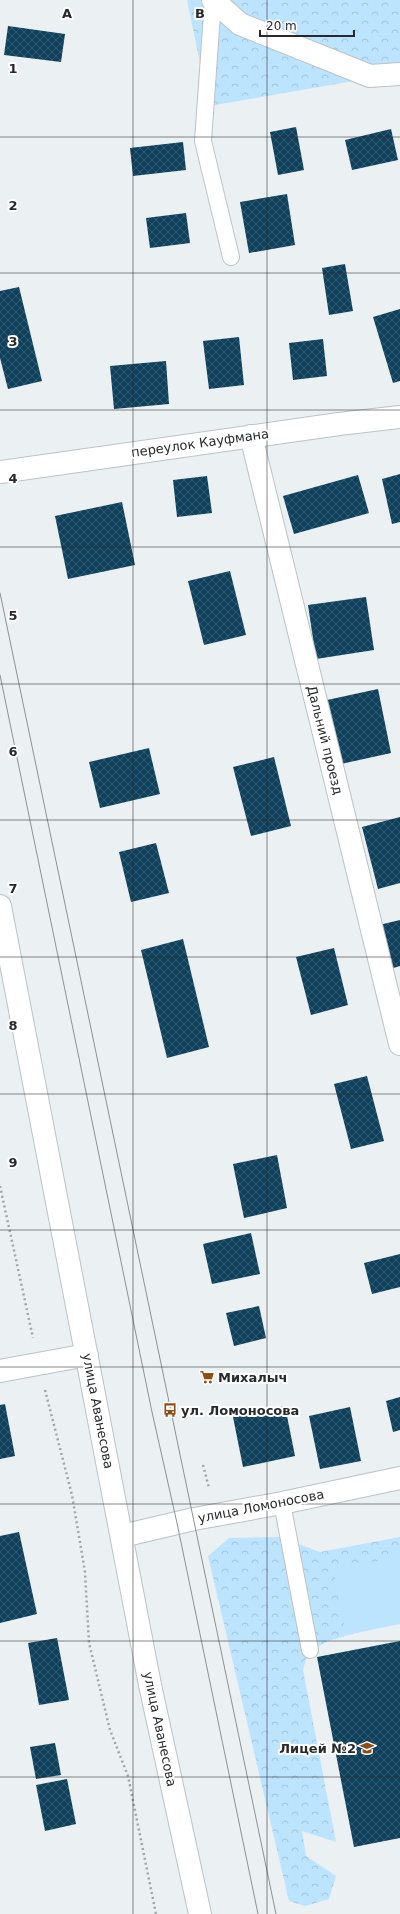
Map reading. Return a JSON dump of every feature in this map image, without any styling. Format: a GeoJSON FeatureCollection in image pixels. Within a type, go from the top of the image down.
{"type":"FeatureCollection","features":[{"type":"Feature","properties":{"kind":"main road"},"geometry":{"type":"LineString","coordinates":[[213,0],[240,24],[370,76],[400,74]]}},
{"type":"Feature","properties":{"kind":"main road","name":"переулок Кауфмана"},"geometry":{"type":"LineString","coordinates":[[0,472],[251,436],[400,417]]}},
{"type":"Feature","properties":{"kind":"main road","name":"Дальний проезд"},"geometry":{"type":"LineString","coordinates":[[251,436],[400,1044]]}},
{"type":"Feature","properties":{"kind":"main road","name":"улица Аванесова"},"geometry":{"type":"LineString","coordinates":[[0,906],[150,1685],[200,1914]]}},
{"type":"Feature","properties":{"kind":"main road"},"geometry":{"type":"LineString","coordinates":[[0,1371],[87,1355]]}},
{"type":"Feature","properties":{"kind":"main road","name":"улица Ломоносова"},"geometry":{"type":"LineString","coordinates":[[122,1536],[194,1519],[282,1503],[400,1478]]}},
{"type":"Feature","properties":{"kind":"lane"},"geometry":{"type":"LineString","coordinates":[[213,0],[202,141],[231,257]]}},
{"type":"Feature","properties":{"kind":"lane"},"geometry":{"type":"LineString","coordinates":[[282,1503],[310,1650]]}},
{"type":"Feature","properties":{"kind":"path"},"geometry":{"type":"LineString","coordinates":[[0,1186],[39,1364],[72,1495],[85,1572],[89,1643],[110,1730],[128,1776],[156,1914]]}},
{"type":"Feature","properties":{"kind":"green space"},"geometry":{"type":"Polygon","coordinates":[[[187,0],[400,0],[400,73],[209,106],[187,0]]]}},
{"type":"Feature","properties":{"kind":"green space"},"geometry":{"type":"Polygon","coordinates":[[[279,1537],[320,1552],[400,1537],[400,1620],[328,1641],[308,1652],[303,1670],[336,1842],[302,1831],[306,1856],[336,1876],[329,1899],[305,1906],[289,1901],[208,1556],[229,1538],[279,1537]]]}},
{"type":"Feature","properties":{"kind":"green space"},"geometry":{"type":"Polygon","coordinates":[[[400,1556],[400,1624],[346,1635],[334,1570],[400,1556]]]}},
{"type":"Feature","properties":{"kind":"building"},"geometry":{"type":"Polygon","coordinates":[[[8,26],[65,34],[61,62],[4,55],[8,26]]]}},
{"type":"Feature","properties":{"kind":"building"},"geometry":{"type":"Polygon","coordinates":[[[296,127],[304,170],[278,175],[270,132],[296,127]]]}},
{"type":"Feature","properties":{"kind":"building"},"geometry":{"type":"Polygon","coordinates":[[[391,129],[398,160],[352,170],[345,140],[391,129]]]}},
{"type":"Feature","properties":{"kind":"building"},"geometry":{"type":"Polygon","coordinates":[[[183,142],[186,170],[133,176],[130,148],[183,142]]]}},
{"type":"Feature","properties":{"kind":"building"},"geometry":{"type":"Polygon","coordinates":[[[287,194],[295,245],[249,253],[240,202],[287,194]]]}},
{"type":"Feature","properties":{"kind":"building"},"geometry":{"type":"Polygon","coordinates":[[[186,213],[190,243],[150,248],[146,218],[186,213]]]}},
{"type":"Feature","properties":{"kind":"building"},"geometry":{"type":"Polygon","coordinates":[[[345,264],[353,311],[329,315],[322,268],[345,264]]]}},
{"type":"Feature","properties":{"kind":"building"},"geometry":{"type":"Polygon","coordinates":[[[19,287],[42,381],[8,389],[0,358],[0,291],[19,287]]]}},
{"type":"Feature","properties":{"kind":"building"},"geometry":{"type":"Polygon","coordinates":[[[400,309],[400,381],[393,383],[373,317],[400,309]]]}},
{"type":"Feature","properties":{"kind":"building"},"geometry":{"type":"Polygon","coordinates":[[[239,337],[244,385],[209,389],[203,341],[239,337]]]}},
{"type":"Feature","properties":{"kind":"building"},"geometry":{"type":"Polygon","coordinates":[[[323,339],[327,376],[293,380],[289,343],[323,339]]]}},
{"type":"Feature","properties":{"kind":"building"},"geometry":{"type":"Polygon","coordinates":[[[166,361],[169,404],[114,409],[110,366],[166,361]]]}},
{"type":"Feature","properties":{"kind":"building"},"geometry":{"type":"Polygon","coordinates":[[[400,474],[400,522],[392,524],[382,479],[400,474]]]}},
{"type":"Feature","properties":{"kind":"building"},"geometry":{"type":"Polygon","coordinates":[[[358,475],[369,513],[294,534],[283,496],[358,475]]]}},
{"type":"Feature","properties":{"kind":"building"},"geometry":{"type":"Polygon","coordinates":[[[207,476],[212,513],[177,517],[173,480],[207,476]]]}},
{"type":"Feature","properties":{"kind":"building"},"geometry":{"type":"Polygon","coordinates":[[[122,502],[135,565],[68,579],[55,516],[122,502]]]}},
{"type":"Feature","properties":{"kind":"building"},"geometry":{"type":"Polygon","coordinates":[[[230,571],[246,635],[204,645],[188,581],[230,571]]]}},
{"type":"Feature","properties":{"kind":"building"},"geometry":{"type":"Polygon","coordinates":[[[366,597],[374,650],[316,659],[308,605],[366,597]]]}},
{"type":"Feature","properties":{"kind":"building"},"geometry":{"type":"Polygon","coordinates":[[[378,689],[391,753],[341,764],[327,700],[378,689]]]}},
{"type":"Feature","properties":{"kind":"building"},"geometry":{"type":"Polygon","coordinates":[[[149,748],[160,794],[100,808],[89,762],[149,748]]]}},
{"type":"Feature","properties":{"kind":"building"},"geometry":{"type":"Polygon","coordinates":[[[274,757],[291,826],[251,836],[233,767],[274,757]]]}},
{"type":"Feature","properties":{"kind":"building"},"geometry":{"type":"Polygon","coordinates":[[[400,817],[400,883],[378,889],[362,827],[400,817]]]}},
{"type":"Feature","properties":{"kind":"building"},"geometry":{"type":"Polygon","coordinates":[[[156,843],[169,893],[131,902],[119,852],[156,843]]]}},
{"type":"Feature","properties":{"kind":"building"},"geometry":{"type":"Polygon","coordinates":[[[400,920],[400,966],[390,969],[379,925],[400,920]]]}},
{"type":"Feature","properties":{"kind":"building"},"geometry":{"type":"Polygon","coordinates":[[[183,939],[209,1047],[167,1058],[141,950],[183,939]]]}},
{"type":"Feature","properties":{"kind":"building"},"geometry":{"type":"Polygon","coordinates":[[[334,948],[348,1005],[311,1015],[296,957],[334,948]]]}},
{"type":"Feature","properties":{"kind":"building"},"geometry":{"type":"Polygon","coordinates":[[[367,1076],[384,1141],[351,1149],[334,1084],[367,1076]]]}},
{"type":"Feature","properties":{"kind":"building"},"geometry":{"type":"Polygon","coordinates":[[[277,1155],[287,1208],[244,1218],[233,1164],[277,1155]]]}},
{"type":"Feature","properties":{"kind":"building"},"geometry":{"type":"Polygon","coordinates":[[[251,1233],[260,1274],[212,1284],[203,1244],[251,1233]]]}},
{"type":"Feature","properties":{"kind":"building"},"geometry":{"type":"Polygon","coordinates":[[[400,1254],[400,1287],[372,1294],[364,1263],[400,1254]]]}},
{"type":"Feature","properties":{"kind":"building"},"geometry":{"type":"Polygon","coordinates":[[[259,1306],[266,1338],[234,1346],[226,1313],[259,1306]]]}},
{"type":"Feature","properties":{"kind":"building"},"geometry":{"type":"Polygon","coordinates":[[[400,1397],[400,1430],[393,1432],[386,1401],[400,1397]]]}},
{"type":"Feature","properties":{"kind":"building"},"geometry":{"type":"Polygon","coordinates":[[[5,1404],[15,1456],[0,1459],[0,1405],[5,1404]]]}},
{"type":"Feature","properties":{"kind":"building"},"geometry":{"type":"Polygon","coordinates":[[[285,1406],[295,1456],[243,1467],[233,1417],[285,1406]]]}},
{"type":"Feature","properties":{"kind":"building"},"geometry":{"type":"Polygon","coordinates":[[[350,1407],[361,1461],[320,1469],[309,1416],[350,1407]]]}},
{"type":"Feature","properties":{"kind":"building"},"geometry":{"type":"Polygon","coordinates":[[[19,1532],[37,1614],[0,1623],[0,1536],[19,1532]]]}},
{"type":"Feature","properties":{"kind":"building"},"geometry":{"type":"Polygon","coordinates":[[[57,1638],[69,1700],[39,1705],[28,1643],[57,1638]]]}},
{"type":"Feature","properties":{"kind":"building","name":"Лицей №2"},"geometry":{"type":"Polygon","coordinates":[[[400,1641],[400,1838],[354,1847],[317,1657],[400,1641]]]}},
{"type":"Feature","properties":{"kind":"building"},"geometry":{"type":"Polygon","coordinates":[[[55,1743],[61,1775],[36,1779],[30,1747],[55,1743]]]}},
{"type":"Feature","properties":{"kind":"building"},"geometry":{"type":"Polygon","coordinates":[[[67,1779],[76,1824],[45,1831],[36,1785],[67,1779]]]}},
{"type":"Feature","properties":{"kind":"tram line"},"geometry":{"type":"LineString","coordinates":[[0,593],[276,1914]]}},
{"type":"Feature","properties":{"kind":"tram line"},"geometry":{"type":"LineString","coordinates":[[0,675],[152,1412],[177,1523],[258,1914]]}},
{"type":"Feature","properties":{"kind":"place","name":"Михалыч"},"geometry":{"type":"Point","coordinates":[207,1377]}},
{"type":"Feature","properties":{"kind":"place","name":"ул. Ломоносова"},"geometry":{"type":"Point","coordinates":[170,1410]}},
{"type":"Feature","properties":{"kind":"place","name":"Лицей №2"},"geometry":{"type":"Point","coordinates":[367,1748]}}]}
